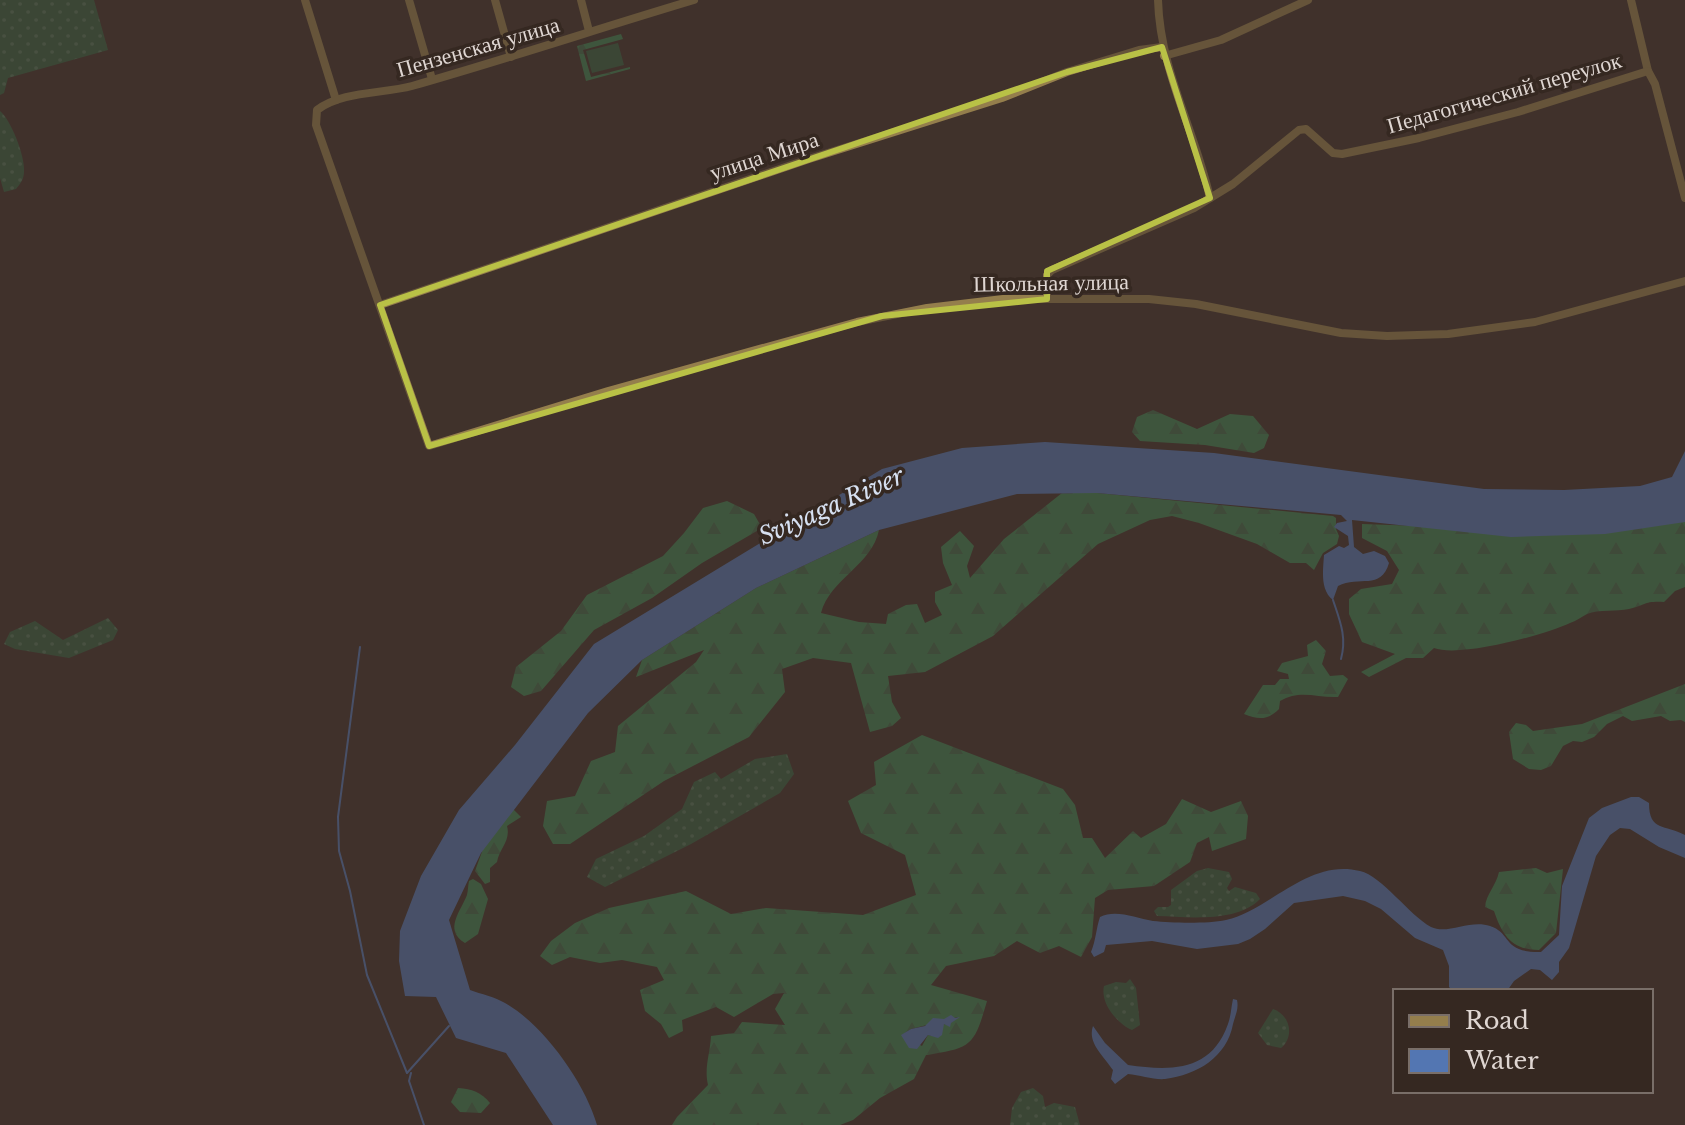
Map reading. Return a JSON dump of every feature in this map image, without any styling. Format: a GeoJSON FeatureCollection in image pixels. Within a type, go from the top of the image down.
{"type":"FeatureCollection","features":[{"type":"Feature","properties":{"kind":"street"},"geometry":{"type":"LineString","coordinates":[[305,0],[336,100]]}},
{"type":"Feature","properties":{"kind":"street"},"geometry":{"type":"LineString","coordinates":[[409,0],[432,79]]}},
{"type":"Feature","properties":{"kind":"street"},"geometry":{"type":"LineString","coordinates":[[495,0],[511,57]]}},
{"type":"Feature","properties":{"kind":"street"},"geometry":{"type":"LineString","coordinates":[[581,0],[589,31]]}},
{"type":"Feature","properties":{"kind":"street","name":"Пензенская улица"},"geometry":{"type":"LineString","coordinates":[[380,305],[316,125],[317,110],[336,100],[411,86],[568,41],[667,4],[694,0]]}},
{"type":"Feature","properties":{"kind":"street"},"geometry":{"type":"LineString","coordinates":[[1047,299],[1047,275],[1052,270],[1194,208],[1210,198],[1204,170],[1163,52],[1158,0]]}},
{"type":"Feature","properties":{"kind":"street","name":"улица Мира"},"geometry":{"type":"LineString","coordinates":[[380,305],[795,164],[1002,98],[1067,72],[1139,50],[1163,52],[1221,40],[1308,0]]}},
{"type":"Feature","properties":{"kind":"street"},"geometry":{"type":"LineString","coordinates":[[1631,0],[1685,198]]}},
{"type":"Feature","properties":{"kind":"street","name":"Педагогический переулок"},"geometry":{"type":"LineString","coordinates":[[1210,198],[1233,184],[1299,130],[1306,129],[1333,153],[1342,154],[1518,112],[1648,71]]}},
{"type":"Feature","properties":{"kind":"street","name":"Школьная улица"},"geometry":{"type":"LineString","coordinates":[[380,305],[429,446],[608,391],[882,316],[927,308],[1003,299],[1149,299],[1196,304],[1341,333],[1387,336],[1448,334],[1535,322],[1685,281]]}},
{"type":"Feature","properties":{"kind":"highlighted area"},"geometry":{"type":"Polygon","coordinates":[[[1162,47],[1210,198],[1047,271],[1047,299],[882,316],[429,446],[380,305],[1067,72],[1162,47]]]}},
{"type":"Feature","properties":{"kind":"green space"},"geometry":{"type":"Polygon","coordinates":[[[0,0],[94,0],[108,50],[8,78],[4,93],[0,95],[0,0]]]}},
{"type":"Feature","properties":{"kind":"green space"},"geometry":{"type":"Polygon","coordinates":[[[621,34],[623,39],[583,50],[591,77],[630,69],[586,81],[577,46],[621,34]]]}},
{"type":"Feature","properties":{"kind":"green space"},"geometry":{"type":"Polygon","coordinates":[[[618,43],[624,65],[592,73],[586,51],[618,43]]]}},
{"type":"Feature","properties":{"kind":"green space"},"geometry":{"type":"Polygon","coordinates":[[[0,111],[13,130],[24,164],[19,185],[4,192],[0,178],[0,111]]]}},
{"type":"Feature","properties":{"kind":"green space"},"geometry":{"type":"Polygon","coordinates":[[[1153,410],[1197,429],[1230,414],[1253,416],[1269,435],[1264,448],[1254,453],[1205,445],[1140,441],[1132,432],[1137,417],[1153,410]]]}},
{"type":"Feature","properties":{"kind":"green space"},"geometry":{"type":"Polygon","coordinates":[[[1062,493],[1097,493],[1333,516],[1339,536],[1337,544],[1323,553],[1314,570],[1306,563],[1290,563],[1257,544],[1199,523],[1172,516],[1150,520],[1098,544],[993,636],[925,672],[888,676],[892,702],[901,718],[892,726],[870,732],[851,663],[813,658],[782,669],[785,692],[749,737],[664,781],[570,844],[553,844],[543,826],[547,801],[575,796],[591,761],[615,752],[618,726],[696,662],[704,650],[636,677],[642,660],[756,588],[879,530],[868,553],[833,591],[821,613],[859,622],[886,624],[888,614],[906,605],[917,604],[925,623],[942,615],[935,602],[935,592],[952,585],[943,563],[941,547],[960,531],[974,546],[967,566],[970,578],[1004,539],[1062,493]]]}},
{"type":"Feature","properties":{"kind":"green space"},"geometry":{"type":"Polygon","coordinates":[[[727,501],[754,514],[762,528],[702,563],[652,598],[594,630],[541,691],[524,696],[511,687],[516,667],[561,631],[587,595],[663,556],[703,508],[727,501]]]}},
{"type":"Feature","properties":{"kind":"green space"},"geometry":{"type":"Polygon","coordinates":[[[1685,515],[1685,587],[1675,591],[1664,602],[1624,610],[1592,612],[1558,628],[1482,648],[1434,648],[1423,658],[1406,658],[1369,677],[1361,672],[1395,654],[1362,642],[1349,614],[1349,599],[1361,589],[1392,584],[1399,570],[1387,551],[1362,538],[1362,524],[1558,531],[1685,515]]]}},
{"type":"Feature","properties":{"kind":"green space"},"geometry":{"type":"Polygon","coordinates":[[[108,618],[118,630],[113,640],[69,658],[15,649],[4,644],[10,632],[35,621],[63,640],[108,618]]]}},
{"type":"Feature","properties":{"kind":"green space"},"geometry":{"type":"Polygon","coordinates":[[[1316,640],[1326,651],[1322,664],[1330,676],[1343,675],[1348,679],[1338,697],[1295,695],[1280,701],[1279,709],[1267,717],[1244,714],[1263,685],[1275,685],[1280,679],[1289,679],[1288,674],[1277,671],[1282,663],[1308,656],[1307,645],[1316,640]]]}},
{"type":"Feature","properties":{"kind":"green space"},"geometry":{"type":"Polygon","coordinates":[[[1685,684],[1685,722],[1670,721],[1661,716],[1632,721],[1623,716],[1607,724],[1594,737],[1563,746],[1551,766],[1541,770],[1529,769],[1513,759],[1509,732],[1516,723],[1526,725],[1533,731],[1582,724],[1685,684]]]}},
{"type":"Feature","properties":{"kind":"green space"},"geometry":{"type":"Polygon","coordinates":[[[922,735],[1063,789],[1075,805],[1083,838],[1092,838],[1105,858],[1133,831],[1141,838],[1166,824],[1182,799],[1211,812],[1241,801],[1248,816],[1246,839],[1212,851],[1209,837],[1197,843],[1190,862],[1154,886],[1108,890],[1095,898],[1092,937],[1081,957],[1059,946],[1040,953],[1017,941],[994,956],[946,966],[931,985],[987,1001],[974,1036],[962,1047],[926,1055],[914,1079],[880,1098],[853,1120],[840,1125],[672,1125],[708,1085],[711,1036],[734,1033],[742,1022],[785,1025],[775,1009],[784,993],[773,994],[734,1017],[716,1007],[682,1020],[683,1031],[669,1038],[661,1024],[645,1011],[640,990],[664,980],[657,967],[622,960],[600,963],[570,957],[552,965],[540,956],[551,941],[575,923],[609,908],[686,891],[731,914],[766,908],[863,915],[916,895],[905,855],[861,833],[848,801],[876,785],[874,762],[922,735]],[[958,1017],[911,1029],[902,1035],[922,1046],[928,1035],[933,1036],[944,1024],[948,1025],[958,1017]]]}},
{"type":"Feature","properties":{"kind":"green space"},"geometry":{"type":"Polygon","coordinates":[[[787,754],[794,774],[780,793],[691,844],[605,887],[587,877],[596,859],[644,836],[682,809],[694,782],[715,772],[721,779],[755,759],[787,754]]]}},
{"type":"Feature","properties":{"kind":"green space"},"geometry":{"type":"Polygon","coordinates":[[[513,809],[521,817],[507,826],[506,841],[497,862],[490,868],[490,882],[485,884],[475,871],[487,838],[513,809]]]}},
{"type":"Feature","properties":{"kind":"green space"},"geometry":{"type":"Polygon","coordinates":[[[1208,868],[1229,872],[1232,879],[1227,888],[1229,891],[1235,887],[1256,893],[1260,899],[1250,907],[1225,915],[1157,916],[1154,911],[1158,907],[1171,905],[1171,890],[1197,871],[1208,868]]]}},
{"type":"Feature","properties":{"kind":"green space"},"geometry":{"type":"Polygon","coordinates":[[[1536,868],[1547,873],[1563,869],[1556,933],[1539,950],[1522,947],[1509,940],[1494,911],[1485,907],[1499,872],[1536,868]]]}},
{"type":"Feature","properties":{"kind":"green space"},"geometry":{"type":"Polygon","coordinates":[[[473,879],[481,884],[488,899],[478,934],[465,943],[455,932],[454,926],[467,895],[469,881],[473,879]]]}},
{"type":"Feature","properties":{"kind":"green space"},"geometry":{"type":"Polygon","coordinates":[[[1130,979],[1136,988],[1140,1025],[1132,1030],[1111,1012],[1103,993],[1104,986],[1126,983],[1130,979]]]}},
{"type":"Feature","properties":{"kind":"green space"},"geometry":{"type":"Polygon","coordinates":[[[1273,1009],[1283,1016],[1289,1026],[1288,1038],[1281,1048],[1267,1045],[1258,1033],[1273,1009]]]}},
{"type":"Feature","properties":{"kind":"green space"},"geometry":{"type":"Polygon","coordinates":[[[458,1088],[476,1092],[490,1103],[481,1113],[460,1112],[451,1102],[458,1088]]]}},
{"type":"Feature","properties":{"kind":"green space"},"geometry":{"type":"Polygon","coordinates":[[[1033,1088],[1043,1096],[1045,1107],[1054,1103],[1075,1107],[1080,1125],[1010,1125],[1012,1108],[1021,1092],[1033,1088]]]}},
{"type":"Feature","properties":{"kind":"water","name":"Sviyaga River"},"geometry":{"type":"Polygon","coordinates":[[[1045,442],[1214,453],[1484,489],[1564,490],[1640,486],[1672,477],[1685,451],[1685,522],[1605,534],[1511,537],[1352,520],[1354,547],[1363,554],[1374,551],[1385,556],[1389,563],[1381,577],[1375,580],[1338,586],[1333,600],[1324,586],[1324,555],[1339,546],[1344,548],[1349,545],[1348,536],[1334,527],[1347,521],[1341,515],[1097,493],[1017,494],[879,530],[756,588],[642,660],[588,713],[481,853],[449,920],[470,990],[505,1003],[534,1025],[573,1074],[597,1125],[553,1125],[506,1053],[456,1038],[436,997],[405,996],[399,961],[400,931],[421,876],[459,810],[515,745],[594,644],[882,469],[962,448],[1045,442]]]}},
{"type":"Feature","properties":{"kind":"water"},"geometry":{"type":"Polygon","coordinates":[[[1631,797],[1639,797],[1649,803],[1655,823],[1685,835],[1685,858],[1630,829],[1620,828],[1610,835],[1596,856],[1569,948],[1559,962],[1559,972],[1552,980],[1540,970],[1531,969],[1508,989],[1451,989],[1449,966],[1443,950],[1415,938],[1381,909],[1343,896],[1294,903],[1265,929],[1238,944],[1197,949],[1152,941],[1106,945],[1104,952],[1094,957],[1091,952],[1100,917],[1106,915],[1119,914],[1170,922],[1226,920],[1258,906],[1306,878],[1341,869],[1368,874],[1431,927],[1445,929],[1482,924],[1497,929],[1520,949],[1541,952],[1559,935],[1562,886],[1589,818],[1602,808],[1631,797]]]}},
{"type":"Feature","properties":{"kind":"water"},"geometry":{"type":"Polygon","coordinates":[[[1233,999],[1237,1000],[1237,1009],[1224,1046],[1199,1069],[1177,1077],[1161,1079],[1128,1074],[1115,1084],[1111,1079],[1113,1070],[1092,1038],[1093,1026],[1105,1043],[1128,1065],[1159,1068],[1188,1065],[1211,1052],[1221,1040],[1233,999]]]}},
{"type":"Feature","properties":{"kind":"water"},"geometry":{"type":"Polygon","coordinates":[[[951,1015],[960,1017],[950,1027],[944,1024],[942,1035],[938,1038],[928,1035],[917,1049],[909,1048],[901,1035],[925,1026],[933,1018],[944,1019],[951,1015]]]}},
{"type":"Feature","properties":{"kind":"waterway"},"geometry":{"type":"LineString","coordinates":[[1333,600],[1343,636],[1341,659]]}},
{"type":"Feature","properties":{"kind":"waterway"},"geometry":{"type":"LineString","coordinates":[[360,647],[338,817],[339,851],[367,975],[407,1073],[449,1026]]}},
{"type":"Feature","properties":{"kind":"waterway"},"geometry":{"type":"LineString","coordinates":[[411,1073],[409,1081],[424,1125]]}}]}
